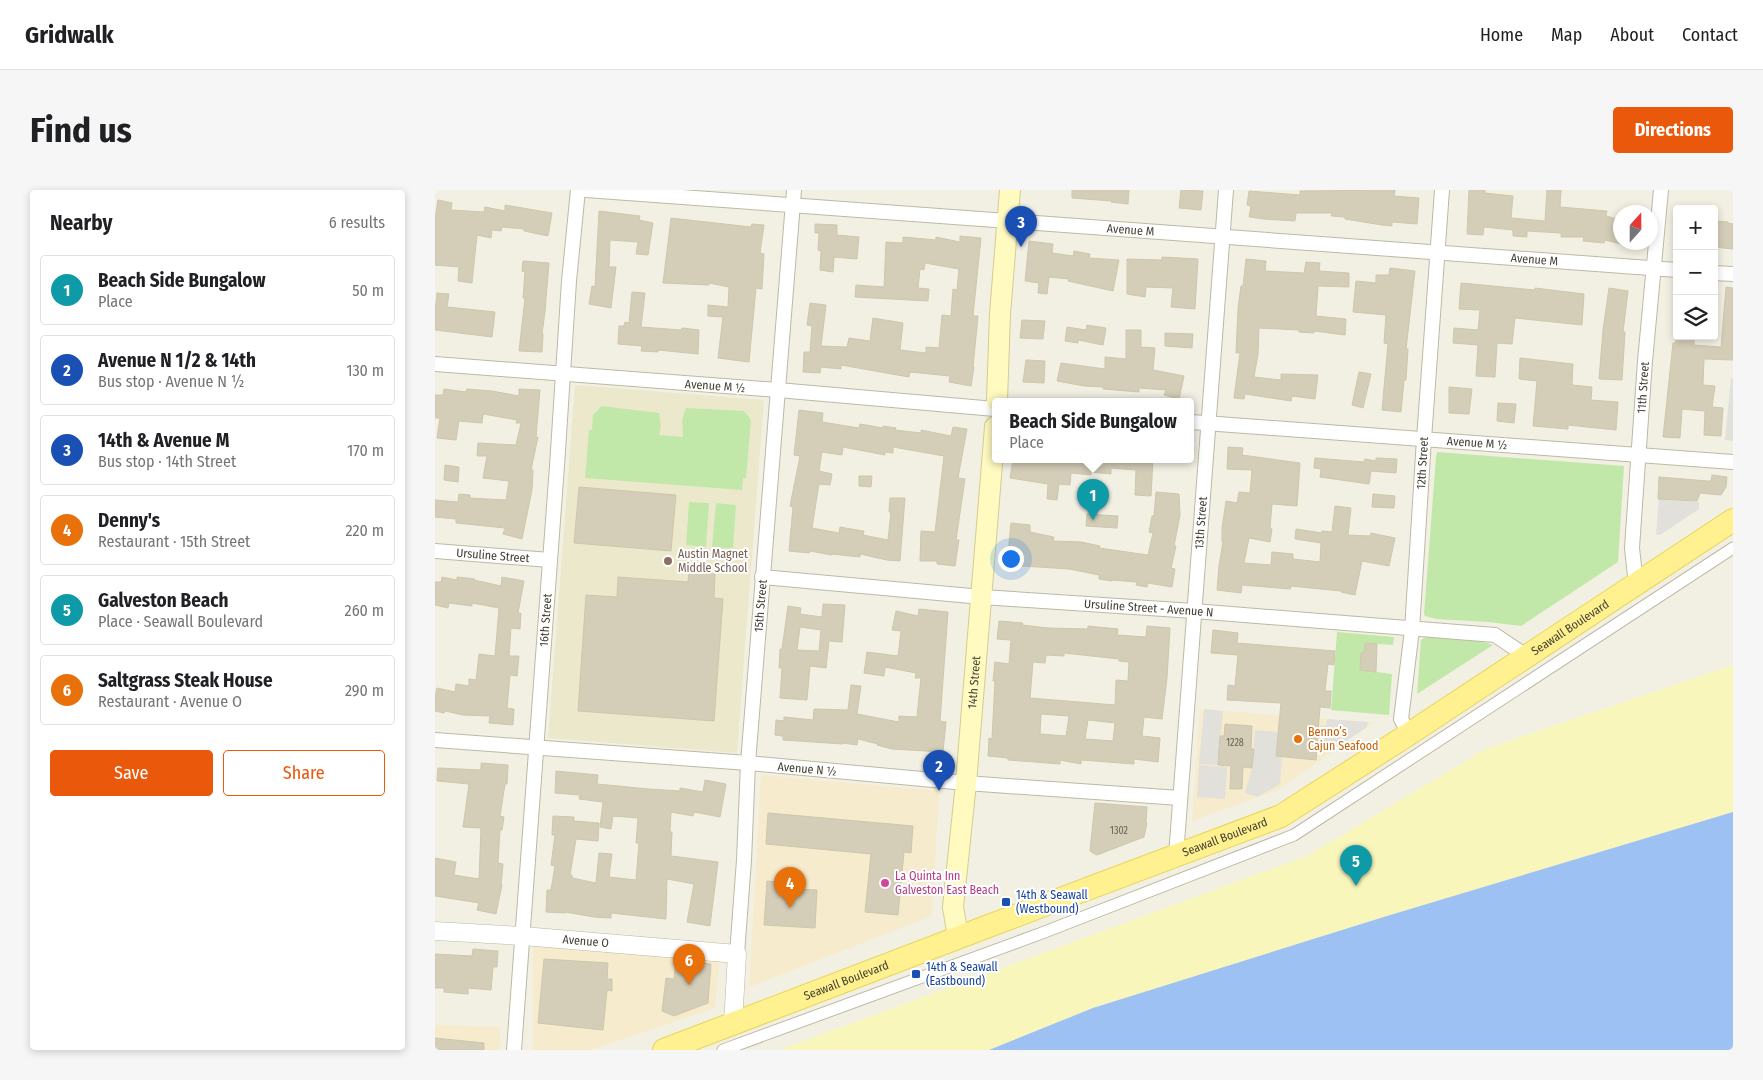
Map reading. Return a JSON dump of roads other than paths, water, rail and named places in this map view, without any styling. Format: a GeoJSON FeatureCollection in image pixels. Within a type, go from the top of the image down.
{"type":"FeatureCollection","features":[{"type":"Feature","properties":{"kind":"main road"},"geometry":{"type":"LineString","coordinates":[[997,398],[1000,314],[1011,190]]}},
{"type":"Feature","properties":{"kind":"main road","name":"14th Street"},"geometry":{"type":"LineString","coordinates":[[958,938],[953,907],[966,783],[992,463]]}},
{"type":"Feature","properties":{"kind":"main road","name":"Seawall Boulevard"},"geometry":{"type":"LineString","coordinates":[[665,1050],[1281,816],[1409,734],[1733,520]]}},
{"type":"Feature","properties":{"kind":"street","name":"16th Street"},"geometry":{"type":"LineString","coordinates":[[514,1050],[569,281],[578,190]]}},
{"type":"Feature","properties":{"kind":"street","name":"Avenue M"},"geometry":{"type":"LineString","coordinates":[[586,190],[1673,270]]}},
{"type":"Feature","properties":{"kind":"street","name":"15th Street"},"geometry":{"type":"LineString","coordinates":[[733,1024],[744,860],[748,763],[794,190]]}},
{"type":"Feature","properties":{"kind":"street","name":"13th Street"},"geometry":{"type":"LineString","coordinates":[[1176,856],[1227,190]]}},
{"type":"Feature","properties":{"kind":"street","name":"12th Street"},"geometry":{"type":"LineString","coordinates":[[1409,734],[1401,720],[1412,630],[1441,190]]}},
{"type":"Feature","properties":{"kind":"street","name":"11th Street"},"geometry":{"type":"LineString","coordinates":[[1635,585],[1632,548],[1638,455],[1661,190]]}},
{"type":"Feature","properties":{"kind":"street"},"geometry":{"type":"LineString","coordinates":[[1718,273],[1733,274]]}},
{"type":"Feature","properties":{"kind":"street","name":"Avenue M ½"},"geometry":{"type":"LineString","coordinates":[[435,364],[992,409]]}},
{"type":"Feature","properties":{"kind":"street","name":"Avenue M ½"},"geometry":{"type":"LineString","coordinates":[[1194,422],[1733,462]]}},
{"type":"Feature","properties":{"kind":"street"},"geometry":{"type":"LineString","coordinates":[[723,1050],[1034,936],[1294,835],[1733,548]]}},
{"type":"Feature","properties":{"kind":"street","name":"Ursuline Street"},"geometry":{"type":"LineString","coordinates":[[435,551],[550,560]]}},
{"type":"Feature","properties":{"kind":"street","name":"Ursuline Street - Avenue N"},"geometry":{"type":"LineString","coordinates":[[763,577],[981,597],[1195,611],[1412,630],[1495,635],[1527,656]]}},
{"type":"Feature","properties":{"kind":"street","name":"Avenue N ½"},"geometry":{"type":"LineString","coordinates":[[435,740],[748,763],[966,783],[1180,798]]}},
{"type":"Feature","properties":{"kind":"street","name":"Avenue O"},"geometry":{"type":"LineString","coordinates":[[435,931],[523,936],[737,954]]}},
{"type":"Feature","properties":{"kind":"water"},"geometry":{"type":"Polygon","coordinates":[[[1733,812],[1733,1050],[989,1050],[1093,1008],[1387,916],[1733,812]]]}},
{"type":"Feature","properties":{"kind":"place","name":"14th & Avenue M"},"geometry":{"type":"Point","coordinates":[1021,247]}},
{"type":"Feature","properties":{"kind":"place","name":"Beach Side Bungalow"},"geometry":{"type":"Point","coordinates":[1093,520]}},
{"type":"Feature","properties":{"kind":"place","name":"Austin Magnet Middle School"},"geometry":{"type":"Point","coordinates":[668,561]}},
{"type":"Feature","properties":{"kind":"place","name":"Benno’s Cajun Seafood"},"geometry":{"type":"Point","coordinates":[1298,739]}},
{"type":"Feature","properties":{"kind":"place","name":"Avenue N 1/2 & 14th"},"geometry":{"type":"Point","coordinates":[939,791]}},
{"type":"Feature","properties":{"kind":"place","name":"La Quinta Inn Galveston East Beach"},"geometry":{"type":"Point","coordinates":[885,883]}},
{"type":"Feature","properties":{"kind":"place","name":"Galveston Beach"},"geometry":{"type":"Point","coordinates":[1356,886]}},
{"type":"Feature","properties":{"kind":"place","name":"14th & Seawall (Westbound)"},"geometry":{"type":"Point","coordinates":[1006,902]}},
{"type":"Feature","properties":{"kind":"place","name":"Denny's"},"geometry":{"type":"Point","coordinates":[790,908]}},
{"type":"Feature","properties":{"kind":"place","name":"14th & Seawall (Eastbound)"},"geometry":{"type":"Point","coordinates":[916,974]}},
{"type":"Feature","properties":{"kind":"place","name":"Saltgrass Steak House"},"geometry":{"type":"Point","coordinates":[689,985]}}]}
